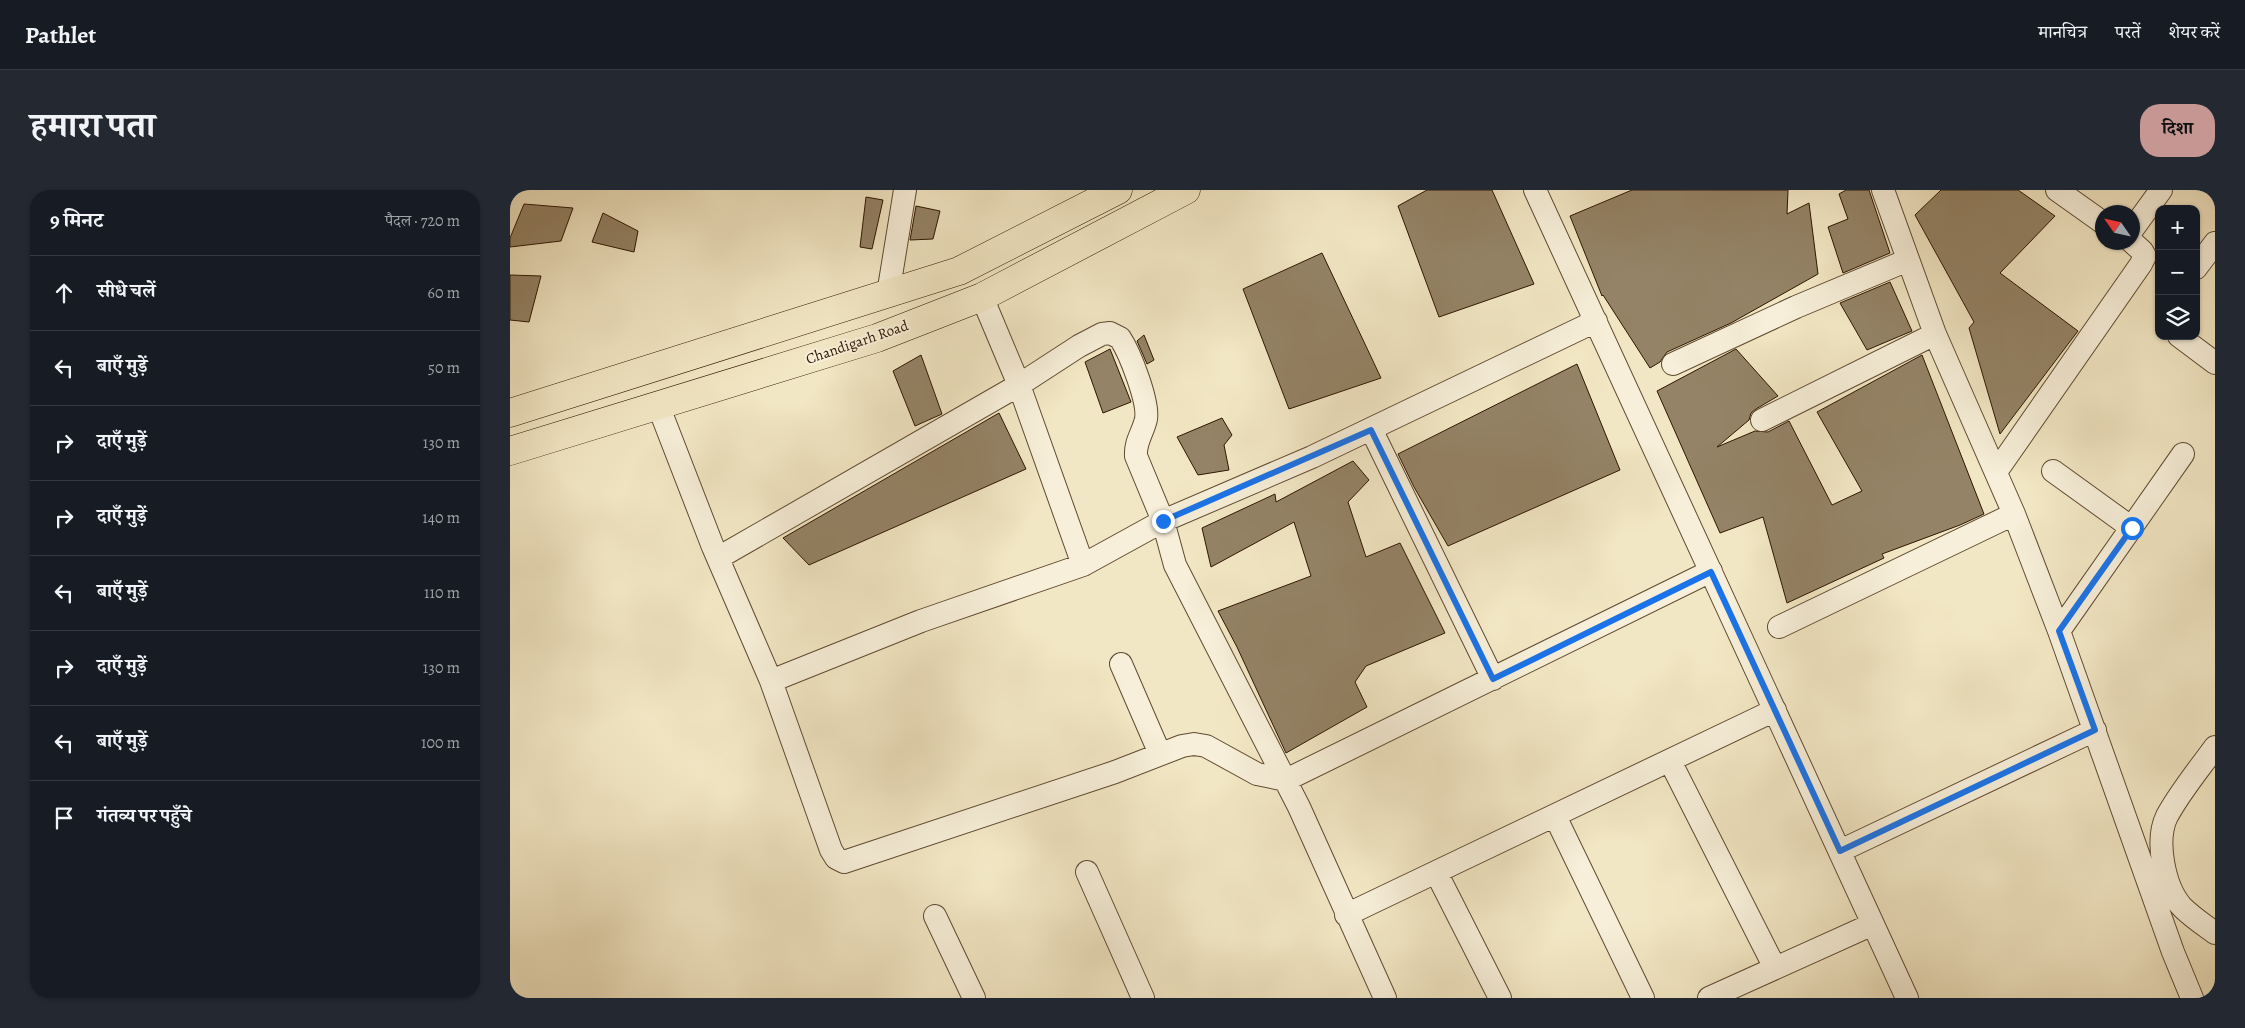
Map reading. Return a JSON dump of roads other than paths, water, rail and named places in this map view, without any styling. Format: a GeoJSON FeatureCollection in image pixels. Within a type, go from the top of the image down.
{"type":"FeatureCollection","features":[{"type":"Feature","properties":{"kind":"main road"},"geometry":{"type":"LineString","coordinates":[[510,413],[959,271],[1118,190]]}},
{"type":"Feature","properties":{"kind":"main road","name":"Chandigarh Road"},"geometry":{"type":"LineString","coordinates":[[510,452],[877,338],[982,297],[1186,190]]}},
{"type":"Feature","properties":{"kind":"street"},"geometry":{"type":"LineString","coordinates":[[888,294],[905,190]]}},
{"type":"Feature","properties":{"kind":"street"},"geometry":{"type":"LineString","coordinates":[[1535,190],[1907,998]]}},
{"type":"Feature","properties":{"kind":"street"},"geometry":{"type":"LineString","coordinates":[[1883,190],[1935,334],[2014,514],[2059,631],[2173,952],[2192,998]]}},
{"type":"Feature","properties":{"kind":"street"},"geometry":{"type":"LineString","coordinates":[[2057,190],[2095,217]]}},
{"type":"Feature","properties":{"kind":"street"},"geometry":{"type":"LineString","coordinates":[[2140,219],[2161,190]]}},
{"type":"Feature","properties":{"kind":"street"},"geometry":{"type":"LineString","coordinates":[[2200,263],[2215,243]]}},
{"type":"Feature","properties":{"kind":"street"},"geometry":{"type":"LineString","coordinates":[[1996,472],[2142,264],[2145,256],[2140,249]]}},
{"type":"Feature","properties":{"kind":"street"},"geometry":{"type":"LineString","coordinates":[[1673,364],[1796,307],[1908,260]]}},
{"type":"Feature","properties":{"kind":"street"},"geometry":{"type":"LineString","coordinates":[[982,297],[1019,385],[1083,564]]}},
{"type":"Feature","properties":{"kind":"street"},"geometry":{"type":"LineString","coordinates":[[772,681],[922,621],[1083,564],[1163,521],[1371,430],[1596,321]]}},
{"type":"Feature","properties":{"kind":"street"},"geometry":{"type":"LineString","coordinates":[[718,558],[1019,385],[1079,346],[1102,334],[1110,333],[1120,338],[1146,406],[1146,419],[1136,444],[1136,456],[1163,521],[1175,565],[1286,780],[1385,998]]}},
{"type":"Feature","properties":{"kind":"street"},"geometry":{"type":"LineString","coordinates":[[1762,420],[1935,334]]}},
{"type":"Feature","properties":{"kind":"street"},"geometry":{"type":"LineString","coordinates":[[2184,340],[2215,363]]}},
{"type":"Feature","properties":{"kind":"street"},"geometry":{"type":"LineString","coordinates":[[658,406],[718,558],[772,681],[831,850],[840,861],[850,862],[1115,772],[1182,746],[1194,744],[1217,752],[1257,774],[1286,780],[1711,572]]}},
{"type":"Feature","properties":{"kind":"street"},"geometry":{"type":"LineString","coordinates":[[1371,430],[1493,679]]}},
{"type":"Feature","properties":{"kind":"street"},"geometry":{"type":"LineString","coordinates":[[2059,631],[2183,454]]}},
{"type":"Feature","properties":{"kind":"street"},"geometry":{"type":"LineString","coordinates":[[2053,471],[2132,528]]}},
{"type":"Feature","properties":{"kind":"street"},"geometry":{"type":"LineString","coordinates":[[1779,627],[2014,514]]}},
{"type":"Feature","properties":{"kind":"street"},"geometry":{"type":"LineString","coordinates":[[1121,664],[1160,754]]}},
{"type":"Feature","properties":{"kind":"street"},"geometry":{"type":"LineString","coordinates":[[1346,915],[1775,710]]}},
{"type":"Feature","properties":{"kind":"street"},"geometry":{"type":"LineString","coordinates":[[1840,851],[2095,730]]}},
{"type":"Feature","properties":{"kind":"street"},"geometry":{"type":"LineString","coordinates":[[2215,747],[2167,816],[2162,832],[2161,853],[2171,888],[2181,905],[2215,933]]}},
{"type":"Feature","properties":{"kind":"street"},"geometry":{"type":"LineString","coordinates":[[1670,761],[1775,968]]}},
{"type":"Feature","properties":{"kind":"street"},"geometry":{"type":"LineString","coordinates":[[1555,816],[1643,998]]}},
{"type":"Feature","properties":{"kind":"street"},"geometry":{"type":"LineString","coordinates":[[1087,872],[1143,998]]}},
{"type":"Feature","properties":{"kind":"street"},"geometry":{"type":"LineString","coordinates":[[1436,872],[1500,998]]}},
{"type":"Feature","properties":{"kind":"street"},"geometry":{"type":"LineString","coordinates":[[935,916],[974,998]]}},
{"type":"Feature","properties":{"kind":"street"},"geometry":{"type":"LineString","coordinates":[[1709,998],[1873,924]]}}]}
